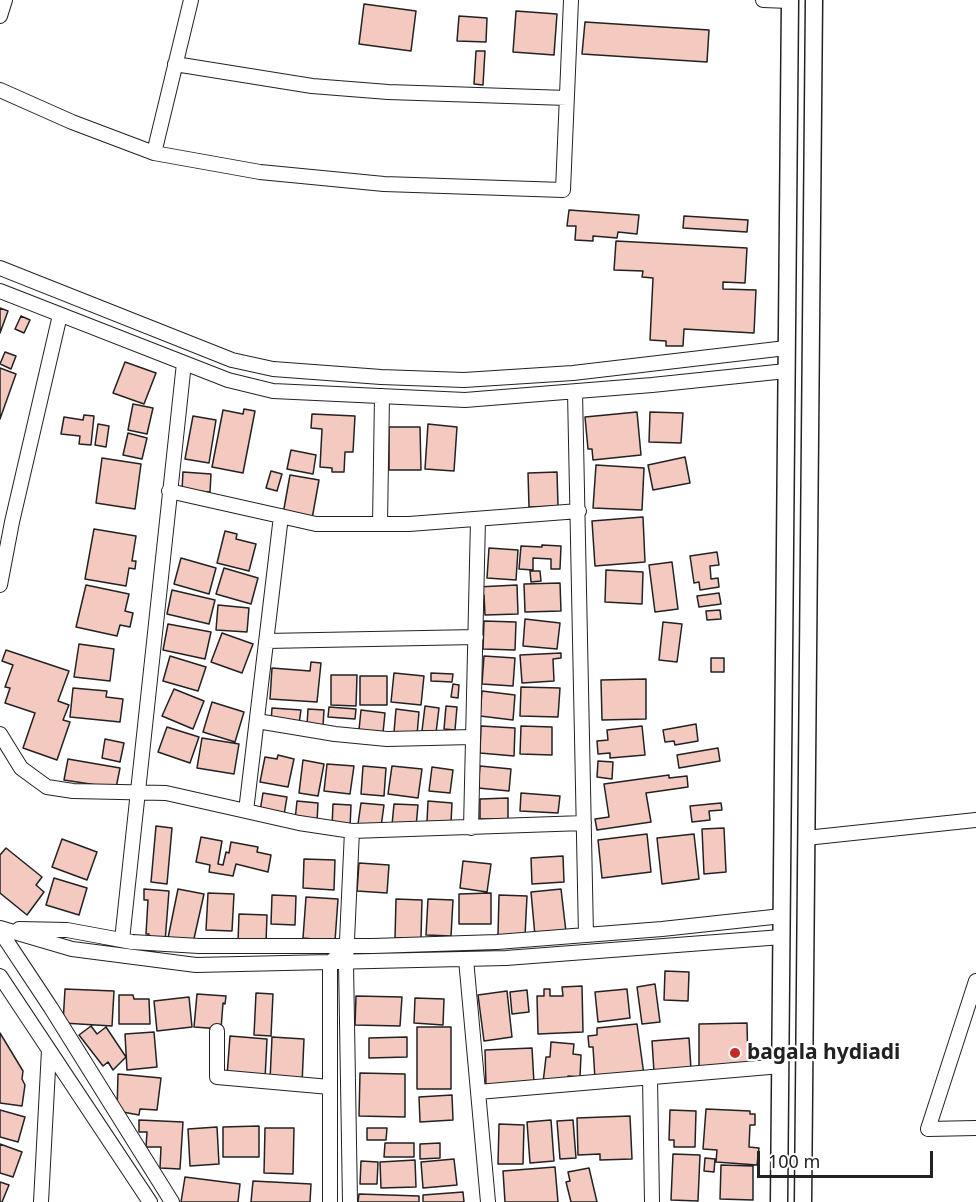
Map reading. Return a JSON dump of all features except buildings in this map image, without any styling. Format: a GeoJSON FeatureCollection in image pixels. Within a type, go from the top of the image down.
{"type":"FeatureCollection","features":[{"type":"Feature","properties":{"kind":"main road"},"geometry":{"type":"LineString","coordinates":[[802,1202],[814,0]]}},
{"type":"Feature","properties":{"kind":"main road"},"geometry":{"type":"LineString","coordinates":[[779,1202],[790,1]]}},
{"type":"Feature","properties":{"kind":"street"},"geometry":{"type":"LineString","coordinates":[[0,16],[6,0]]}},
{"type":"Feature","properties":{"kind":"street"},"geometry":{"type":"LineString","coordinates":[[154,153],[190,0]]}},
{"type":"Feature","properties":{"kind":"street"},"geometry":{"type":"LineString","coordinates":[[0,90],[72,122],[154,153],[260,172],[384,184],[563,190],[571,0]]}},
{"type":"Feature","properties":{"kind":"street"},"geometry":{"type":"LineString","coordinates":[[763,0],[790,1]]}},
{"type":"Feature","properties":{"kind":"street"},"geometry":{"type":"LineString","coordinates":[[175,64],[312,86],[388,92],[567,98]]}},
{"type":"Feature","properties":{"kind":"street"},"geometry":{"type":"LineString","coordinates":[[0,268],[232,360],[273,369],[464,380],[573,373],[786,348]]}},
{"type":"Feature","properties":{"kind":"street"},"geometry":{"type":"LineString","coordinates":[[0,291],[228,380],[273,391],[465,400],[575,392],[786,371]]}},
{"type":"Feature","properties":{"kind":"street"},"geometry":{"type":"LineString","coordinates":[[0,585],[12,522],[60,315]]}},
{"type":"Feature","properties":{"kind":"street"},"geometry":{"type":"LineString","coordinates":[[122,940],[184,363]]}},
{"type":"Feature","properties":{"kind":"street"},"geometry":{"type":"LineString","coordinates":[[575,392],[586,935]]}},
{"type":"Feature","properties":{"kind":"street"},"geometry":{"type":"LineString","coordinates":[[380,524],[382,396]]}},
{"type":"Feature","properties":{"kind":"street"},"geometry":{"type":"LineString","coordinates":[[169,491],[316,524],[409,524],[579,511]]}},
{"type":"Feature","properties":{"kind":"street"},"geometry":{"type":"LineString","coordinates":[[246,811],[281,516]]}},
{"type":"Feature","properties":{"kind":"street"},"geometry":{"type":"LineString","coordinates":[[471,828],[478,519]]}},
{"type":"Feature","properties":{"kind":"street"},"geometry":{"type":"LineString","coordinates":[[267,641],[476,637]]}},
{"type":"Feature","properties":{"kind":"street"},"geometry":{"type":"LineString","coordinates":[[257,721],[387,740],[472,737]]}},
{"type":"Feature","properties":{"kind":"street"},"geometry":{"type":"LineString","coordinates":[[0,734],[21,768],[47,787],[73,791],[166,793],[299,823],[352,831],[584,823]]}},
{"type":"Feature","properties":{"kind":"street"},"geometry":{"type":"LineString","coordinates":[[806,838],[976,820]]}},
{"type":"Feature","properties":{"kind":"street"},"geometry":{"type":"LineString","coordinates":[[350,1202],[346,963],[352,831]]}},
{"type":"Feature","properties":{"kind":"street"},"geometry":{"type":"LineString","coordinates":[[0,929],[67,930],[122,940],[199,946],[348,946],[497,942],[662,929],[782,916]]}},
{"type":"Feature","properties":{"kind":"street"},"geometry":{"type":"LineString","coordinates":[[0,929],[72,949],[196,966],[466,959],[782,937]]}},
{"type":"Feature","properties":{"kind":"street"},"geometry":{"type":"LineString","coordinates":[[0,929],[172,1202]]}},
{"type":"Feature","properties":{"kind":"street"},"geometry":{"type":"LineString","coordinates":[[330,1202],[330,963],[348,946]]}},
{"type":"Feature","properties":{"kind":"street"},"geometry":{"type":"LineString","coordinates":[[466,959],[488,1202]]}},
{"type":"Feature","properties":{"kind":"street"},"geometry":{"type":"LineString","coordinates":[[0,976],[150,1202]]}},
{"type":"Feature","properties":{"kind":"street"},"geometry":{"type":"LineString","coordinates":[[976,981],[928,1129],[976,1128]]}},
{"type":"Feature","properties":{"kind":"street"},"geometry":{"type":"LineString","coordinates":[[217,1031],[217,1077],[330,1087]]}},
{"type":"Feature","properties":{"kind":"street"},"geometry":{"type":"LineString","coordinates":[[41,1202],[49,1050]]}},
{"type":"Feature","properties":{"kind":"street"},"geometry":{"type":"LineString","coordinates":[[478,1092],[781,1066]]}},
{"type":"Feature","properties":{"kind":"street"},"geometry":{"type":"LineString","coordinates":[[650,1077],[652,1202]]}},
{"type":"Feature","properties":{"kind":"place","name":"bagala hydiadi"},"geometry":{"type":"Point","coordinates":[735,1053]}}]}
